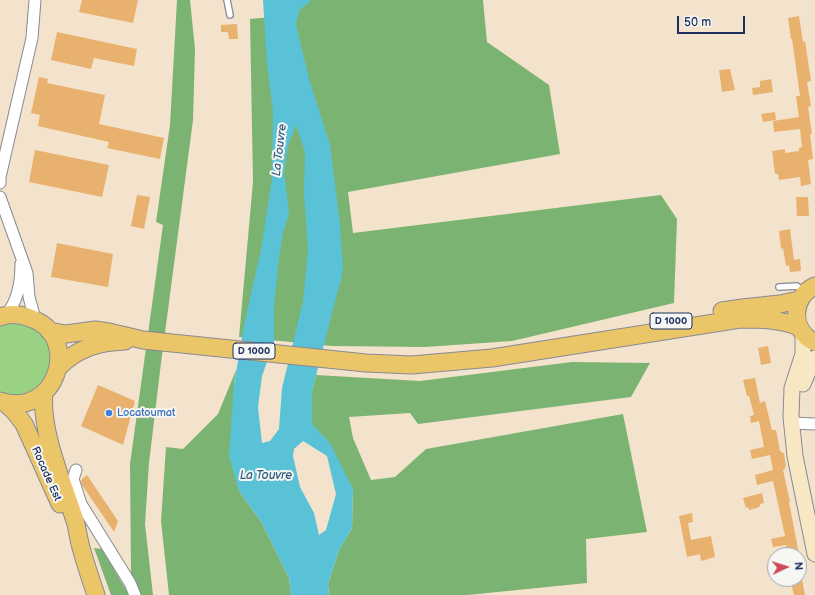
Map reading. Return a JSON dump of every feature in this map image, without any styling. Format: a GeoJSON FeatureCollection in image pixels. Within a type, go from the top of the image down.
{"type":"FeatureCollection","features":[{"type":"Feature","properties":{"kind":"main road"},"geometry":{"type":"LineString","coordinates":[[806,334],[796,318],[796,309],[810,290]]}},
{"type":"Feature","properties":{"kind":"main road","name":"D 1000"},"geometry":{"type":"LineString","coordinates":[[544,349],[614,333],[742,308],[780,304],[810,290]]}},
{"type":"Feature","properties":{"kind":"main road"},"geometry":{"type":"LineString","coordinates":[[2,402],[15,404],[25,403],[35,399],[44,393],[54,381],[59,366],[58,348],[49,331],[35,319],[21,315],[3,316]]}},
{"type":"Feature","properties":{"kind":"main road","name":"D 1000"},"geometry":{"type":"LineString","coordinates":[[49,331],[66,334],[95,330],[143,340],[366,362],[412,365],[492,358],[740,319],[778,320],[806,334]]}},
{"type":"Feature","properties":{"kind":"main road","name":"D 1000"},"geometry":{"type":"LineString","coordinates":[[59,366],[67,358],[80,350],[104,342],[143,340]]}},
{"type":"Feature","properties":{"kind":"main road","name":"Rocade Est"},"geometry":{"type":"LineString","coordinates":[[44,393],[44,417],[48,437],[76,526],[81,550]]}},
{"type":"Feature","properties":{"kind":"main road","name":"Rocade Est"},"geometry":{"type":"LineString","coordinates":[[2,402],[14,411],[24,424],[81,550],[96,595]]}},
{"type":"Feature","properties":{"kind":"street"},"geometry":{"type":"LineString","coordinates":[[0,183],[32,38],[35,0]]}},
{"type":"Feature","properties":{"kind":"street"},"geometry":{"type":"LineString","coordinates":[[0,197],[27,273],[29,297],[35,319]]}},
{"type":"Feature","properties":{"kind":"street"},"geometry":{"type":"LineString","coordinates":[[3,316],[12,308],[17,297],[21,275],[21,258]]}},
{"type":"Feature","properties":{"kind":"street"},"geometry":{"type":"LineString","coordinates":[[806,334],[803,354],[791,393],[791,420],[796,456],[815,554]]}},
{"type":"Feature","properties":{"kind":"street"},"geometry":{"type":"LineString","coordinates":[[791,420],[811,365],[815,358]]}},
{"type":"Feature","properties":{"kind":"street"},"geometry":{"type":"LineString","coordinates":[[791,420],[815,424]]}},
{"type":"Feature","properties":{"kind":"street"},"geometry":{"type":"LineString","coordinates":[[76,470],[73,479],[81,504],[130,583],[135,595]]}},
{"type":"Feature","properties":{"kind":"lane"},"geometry":{"type":"LineString","coordinates":[[227,0],[230,15]]}},
{"type":"Feature","properties":{"kind":"lane"},"geometry":{"type":"LineString","coordinates":[[779,287],[797,286],[810,290]]}},
{"type":"Feature","properties":{"kind":"green space"},"geometry":{"type":"Polygon","coordinates":[[[177,0],[190,0],[195,49],[193,120],[149,463],[145,524],[153,595],[141,595],[131,574],[130,464],[163,225],[156,222],[170,125],[177,0]]]}},
{"type":"Feature","properties":{"kind":"green space"},"geometry":{"type":"Polygon","coordinates":[[[272,0],[483,0],[487,42],[549,85],[560,154],[348,192],[353,233],[661,195],[677,219],[674,303],[512,341],[425,347],[332,346],[239,337],[253,182],[250,19],[272,17],[272,0]]]}},
{"type":"Feature","properties":{"kind":"green space"},"geometry":{"type":"Polygon","coordinates":[[[7,322],[22,323],[30,326],[41,334],[50,352],[49,371],[45,379],[39,387],[22,396],[0,394],[0,325],[7,322]]]}},
{"type":"Feature","properties":{"kind":"green space"},"geometry":{"type":"Polygon","coordinates":[[[572,362],[650,363],[631,397],[418,424],[410,413],[349,417],[353,438],[371,480],[395,477],[426,449],[623,414],[647,532],[586,539],[587,583],[468,595],[329,595],[328,584],[339,550],[352,528],[353,489],[312,424],[312,391],[316,375],[420,381],[572,362]]]}},
{"type":"Feature","properties":{"kind":"green space"},"geometry":{"type":"Polygon","coordinates":[[[236,370],[234,400],[239,491],[262,523],[289,578],[291,595],[169,595],[161,521],[166,447],[183,449],[218,414],[236,370]]]}},
{"type":"Feature","properties":{"kind":"green space"},"geometry":{"type":"Polygon","coordinates":[[[94,548],[102,549],[129,595],[111,595],[94,548]]]}},
{"type":"Feature","properties":{"kind":"water","name":"La Touvre"},"geometry":{"type":"Polygon","coordinates":[[[263,0],[310,0],[310,2],[300,9],[296,24],[309,79],[330,145],[340,224],[343,271],[312,391],[312,424],[330,443],[353,489],[352,528],[339,550],[328,584],[329,595],[291,595],[289,578],[262,523],[239,491],[229,456],[234,384],[244,326],[262,245],[272,178],[273,111],[267,64],[263,0]],[[296,125],[288,145],[284,172],[289,213],[283,233],[279,258],[274,306],[274,342],[262,376],[258,407],[262,443],[270,441],[279,429],[282,388],[303,302],[308,250],[304,194],[305,152],[296,125]],[[303,441],[294,449],[293,456],[300,487],[314,513],[319,535],[326,530],[336,494],[327,456],[303,441]]]}},
{"type":"Feature","properties":{"kind":"building"},"geometry":{"type":"Polygon","coordinates":[[[82,0],[138,0],[133,23],[79,12],[82,0]]]}},
{"type":"Feature","properties":{"kind":"building"},"geometry":{"type":"Polygon","coordinates":[[[799,16],[803,42],[805,41],[811,81],[807,82],[811,106],[808,107],[812,134],[810,134],[813,159],[808,160],[811,184],[801,186],[800,177],[779,180],[778,174],[775,174],[772,151],[785,149],[785,153],[799,151],[799,148],[802,147],[800,129],[774,132],[773,121],[799,117],[796,96],[800,96],[788,18],[799,16]]]}},
{"type":"Feature","properties":{"kind":"building"},"geometry":{"type":"Polygon","coordinates":[[[237,24],[238,39],[229,39],[228,32],[221,32],[221,25],[237,24]]]}},
{"type":"Feature","properties":{"kind":"building"},"geometry":{"type":"Polygon","coordinates":[[[57,32],[137,49],[134,66],[94,58],[91,69],[51,60],[57,32]]]}},
{"type":"Feature","properties":{"kind":"building"},"geometry":{"type":"Polygon","coordinates":[[[730,69],[735,90],[722,92],[719,70],[730,69]]]}},
{"type":"Feature","properties":{"kind":"building"},"geometry":{"type":"Polygon","coordinates":[[[39,77],[48,79],[47,83],[105,95],[99,124],[164,138],[160,159],[107,148],[109,142],[38,126],[40,115],[31,113],[39,77]]]}},
{"type":"Feature","properties":{"kind":"building"},"geometry":{"type":"Polygon","coordinates":[[[771,79],[773,92],[753,95],[752,88],[760,87],[760,81],[771,79]]]}},
{"type":"Feature","properties":{"kind":"building"},"geometry":{"type":"Polygon","coordinates":[[[775,112],[776,120],[763,122],[761,114],[775,112]]]}},
{"type":"Feature","properties":{"kind":"building"},"geometry":{"type":"Polygon","coordinates":[[[35,150],[109,165],[102,197],[29,182],[35,150]]]}},
{"type":"Feature","properties":{"kind":"building"},"geometry":{"type":"Polygon","coordinates":[[[137,195],[150,197],[144,229],[131,226],[137,195]]]}},
{"type":"Feature","properties":{"kind":"building"},"geometry":{"type":"Polygon","coordinates":[[[796,197],[808,197],[809,216],[797,216],[796,197]]]}},
{"type":"Feature","properties":{"kind":"building"},"geometry":{"type":"Polygon","coordinates":[[[790,229],[794,260],[800,259],[801,271],[790,272],[789,265],[786,266],[783,248],[781,249],[779,231],[790,229]]]}},
{"type":"Feature","properties":{"kind":"building"},"geometry":{"type":"Polygon","coordinates":[[[57,243],[113,254],[108,287],[51,277],[57,243]]]}},
{"type":"Feature","properties":{"kind":"building"},"geometry":{"type":"Polygon","coordinates":[[[768,346],[771,363],[761,365],[758,348],[768,346]]]}},
{"type":"Feature","properties":{"kind":"building"},"geometry":{"type":"Polygon","coordinates":[[[755,378],[760,403],[765,401],[772,430],[776,430],[780,451],[784,453],[786,467],[783,470],[798,547],[786,547],[786,545],[773,547],[771,539],[785,536],[773,481],[757,485],[755,475],[773,470],[770,455],[752,459],[750,450],[764,447],[759,421],[751,423],[750,416],[754,415],[743,380],[755,378]]]}},
{"type":"Feature","properties":{"kind":"building","name":"Locatoumat"},"geometry":{"type":"Polygon","coordinates":[[[98,385],[135,401],[123,445],[81,426],[98,385]]]}},
{"type":"Feature","properties":{"kind":"building"},"geometry":{"type":"Polygon","coordinates":[[[87,475],[118,521],[114,532],[82,485],[81,480],[87,475]]]}},
{"type":"Feature","properties":{"kind":"building"},"geometry":{"type":"Polygon","coordinates":[[[762,493],[764,503],[760,504],[757,508],[749,510],[748,507],[746,508],[743,498],[762,493]]]}},
{"type":"Feature","properties":{"kind":"building"},"geometry":{"type":"Polygon","coordinates":[[[692,513],[693,522],[688,523],[691,540],[711,536],[715,557],[701,561],[700,554],[687,557],[679,516],[692,513]]]}},
{"type":"Feature","properties":{"kind":"building"},"geometry":{"type":"Polygon","coordinates":[[[792,587],[804,587],[805,595],[794,595],[792,587]]]}},
{"type":"Feature","properties":{"kind":"place","name":"Locatoumat"},"geometry":{"type":"Point","coordinates":[109,413]}}]}
